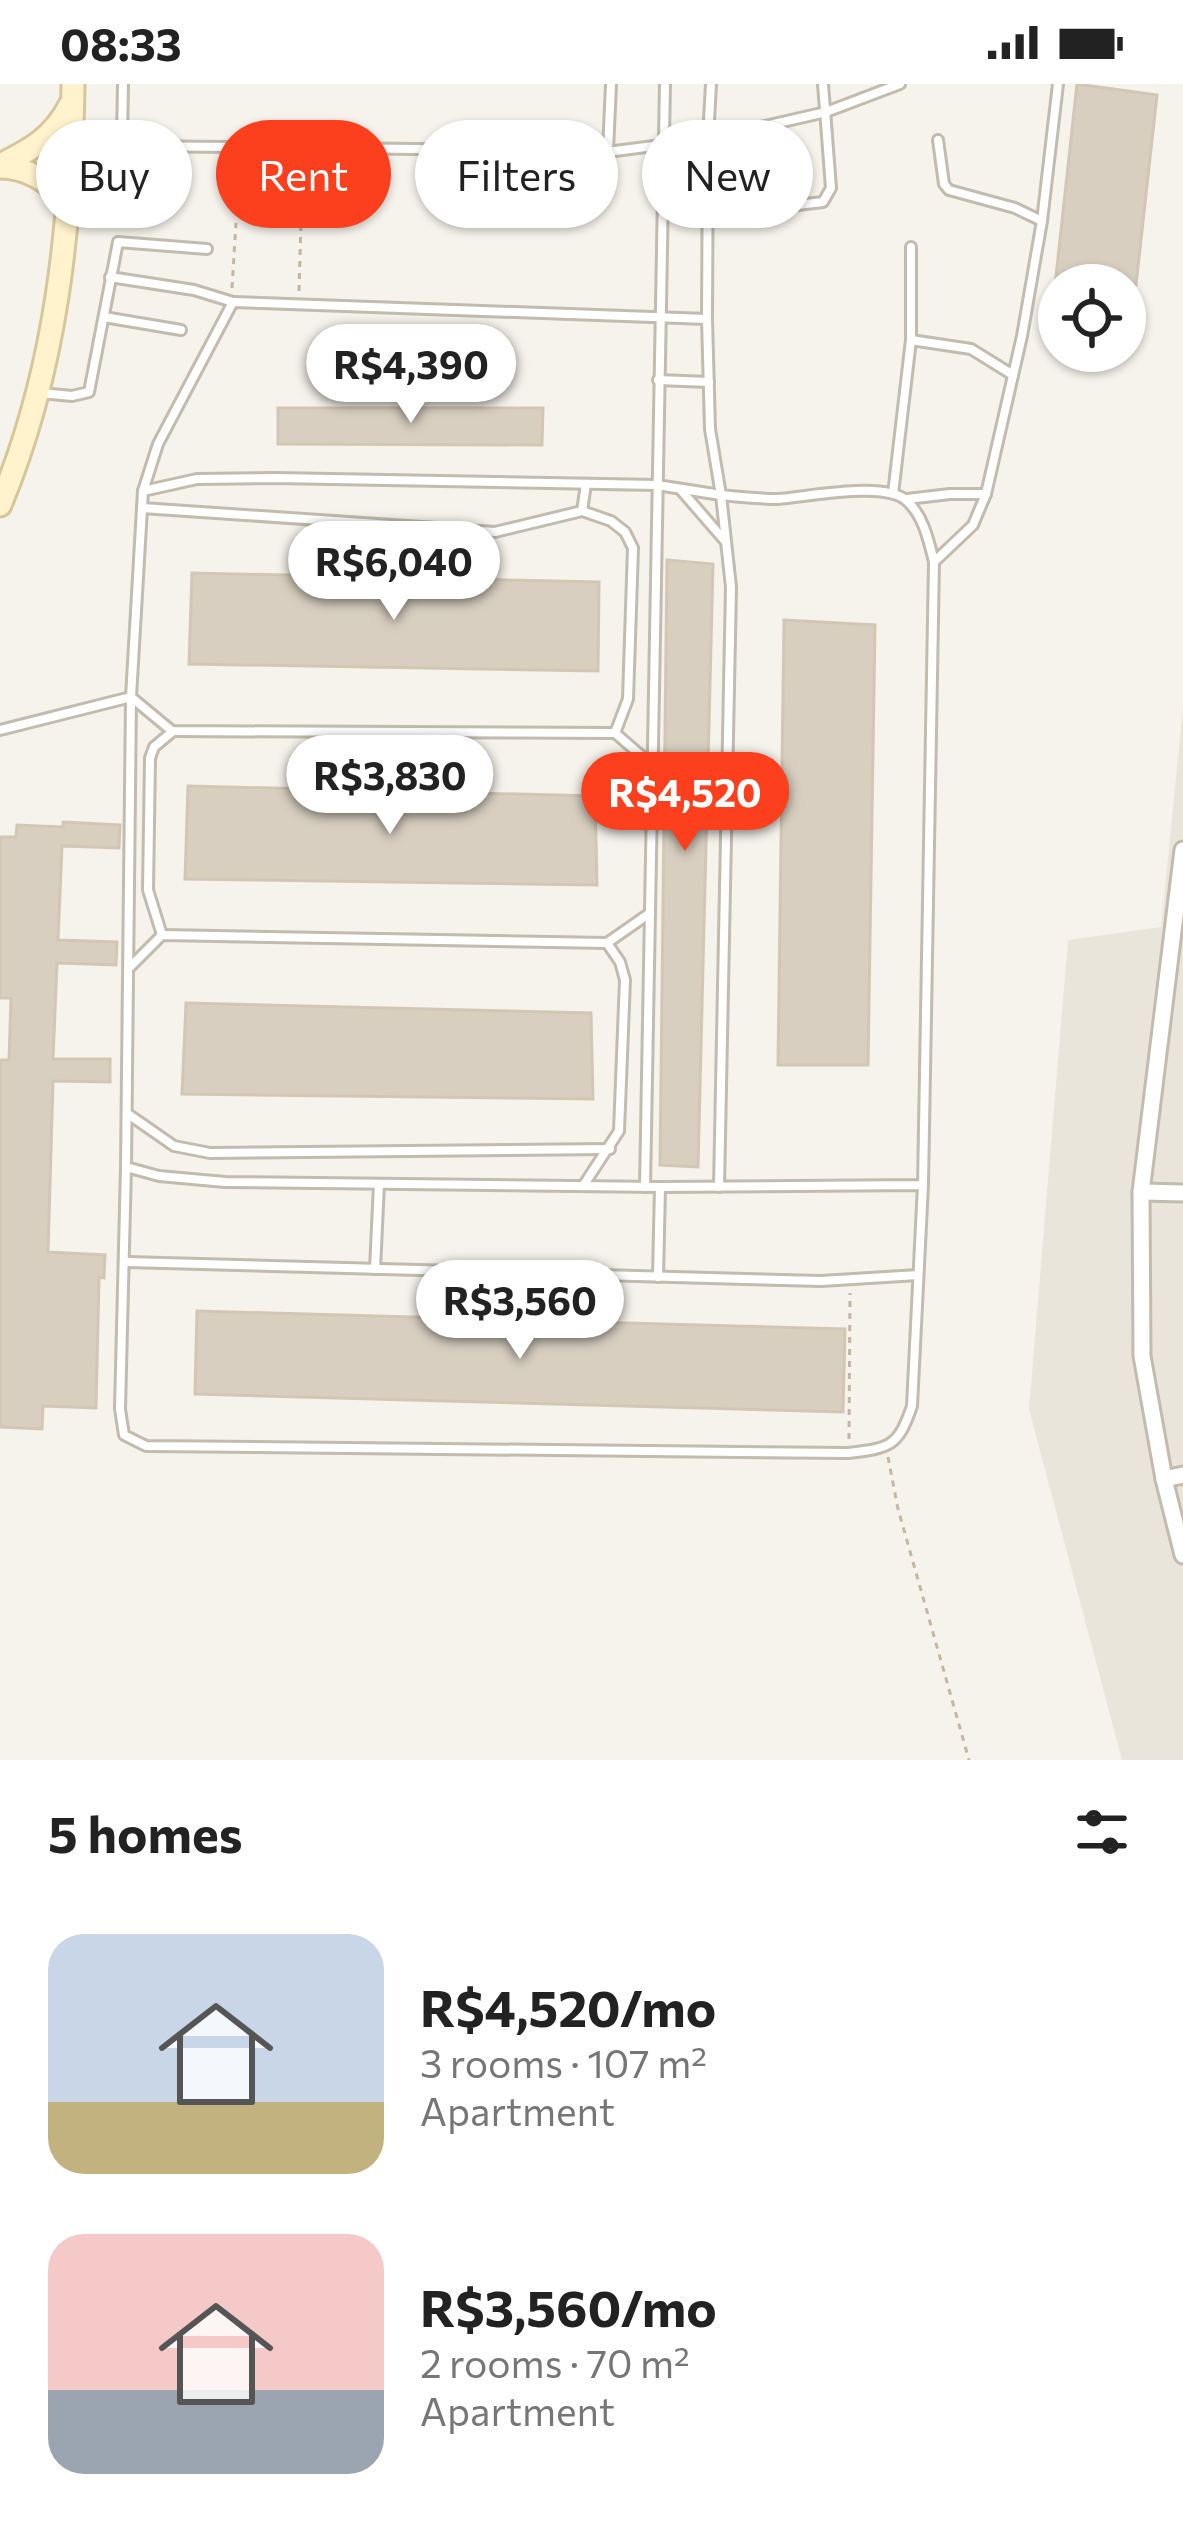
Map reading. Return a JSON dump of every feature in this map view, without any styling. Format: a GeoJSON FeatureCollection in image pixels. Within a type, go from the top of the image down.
{"type":"FeatureCollection","features":[{"type":"Feature","properties":{"kind":"street"},"geometry":{"type":"LineString","coordinates":[[0,166],[44,141],[62,122],[73,91]]}},
{"type":"Feature","properties":{"kind":"street"},"geometry":{"type":"LineString","coordinates":[[0,166],[18,167],[36,176]]}},
{"type":"Feature","properties":{"kind":"street"},"geometry":{"type":"LineString","coordinates":[[0,505],[22,454],[59,298],[67,228]]}},
{"type":"Feature","properties":{"kind":"street"},"geometry":{"type":"LineString","coordinates":[[1183,850],[1177,972],[1141,1192],[1142,1356],[1183,1555]]}},
{"type":"Feature","properties":{"kind":"street"},"geometry":{"type":"LineString","coordinates":[[1141,1192],[1183,1192]]}},
{"type":"Feature","properties":{"kind":"street"},"geometry":{"type":"LineString","coordinates":[[1164,1479],[1183,1475]]}},
{"type":"Feature","properties":{"kind":"lane"},"geometry":{"type":"LineString","coordinates":[[122,120],[123,84]]}},
{"type":"Feature","properties":{"kind":"lane"},"geometry":{"type":"LineString","coordinates":[[609,120],[611,84]]}},
{"type":"Feature","properties":{"kind":"lane"},"geometry":{"type":"LineString","coordinates":[[663,120],[665,84]]}},
{"type":"Feature","properties":{"kind":"lane"},"geometry":{"type":"LineString","coordinates":[[709,120],[711,84]]}},
{"type":"Feature","properties":{"kind":"lane"},"geometry":{"type":"LineString","coordinates":[[813,203],[829,196],[824,84]]}},
{"type":"Feature","properties":{"kind":"lane"},"geometry":{"type":"LineString","coordinates":[[791,120],[900,84]]}},
{"type":"Feature","properties":{"kind":"lane"},"geometry":{"type":"LineString","coordinates":[[934,562],[973,525],[986,494],[1042,220],[1058,84]]}},
{"type":"Feature","properties":{"kind":"lane"},"geometry":{"type":"LineString","coordinates":[[938,140],[949,190],[1042,220]]}},
{"type":"Feature","properties":{"kind":"lane"},"geometry":{"type":"LineString","coordinates":[[192,147],[415,149]]}},
{"type":"Feature","properties":{"kind":"lane"},"geometry":{"type":"LineString","coordinates":[[645,1187],[661,228]]}},
{"type":"Feature","properties":{"kind":"lane"},"geometry":{"type":"LineString","coordinates":[[707,228],[710,429],[731,587],[719,1187]]}},
{"type":"Feature","properties":{"kind":"lane"},"geometry":{"type":"LineString","coordinates":[[36,393],[72,396],[89,392],[118,242],[207,250]]}},
{"type":"Feature","properties":{"kind":"lane"},"geometry":{"type":"LineString","coordinates":[[893,494],[910,340],[910,248]]}},
{"type":"Feature","properties":{"kind":"lane"},"geometry":{"type":"LineString","coordinates":[[110,278],[194,290],[233,302],[706,319]]}},
{"type":"Feature","properties":{"kind":"lane"},"geometry":{"type":"LineString","coordinates":[[233,302],[158,444],[143,491],[131,697],[127,1262],[121,1409],[124,1435],[146,1446],[848,1453],[886,1449],[902,1434],[912,1406],[923,1185],[934,562],[924,526],[907,500]]}},
{"type":"Feature","properties":{"kind":"lane"},"geometry":{"type":"LineString","coordinates":[[104,317],[181,330]]}},
{"type":"Feature","properties":{"kind":"lane"},"geometry":{"type":"LineString","coordinates":[[910,340],[971,349],[1013,375]]}},
{"type":"Feature","properties":{"kind":"lane"},"geometry":{"type":"LineString","coordinates":[[658,380],[709,382]]}},
{"type":"Feature","properties":{"kind":"lane"},"geometry":{"type":"LineString","coordinates":[[143,491],[197,479],[657,485],[774,499],[869,491],[907,500],[986,494]]}},
{"type":"Feature","properties":{"kind":"lane"},"geometry":{"type":"LineString","coordinates":[[582,511],[586,484]]}},
{"type":"Feature","properties":{"kind":"lane"},"geometry":{"type":"LineString","coordinates":[[680,489],[726,543]]}},
{"type":"Feature","properties":{"kind":"lane"},"geometry":{"type":"LineString","coordinates":[[142,508],[495,532],[582,511],[611,521],[625,532],[633,548],[628,699],[615,733]]}},
{"type":"Feature","properties":{"kind":"lane"},"geometry":{"type":"LineString","coordinates":[[131,697],[172,731],[615,733],[652,765]]}},
{"type":"Feature","properties":{"kind":"lane"},"geometry":{"type":"LineString","coordinates":[[0,730],[131,697]]}},
{"type":"Feature","properties":{"kind":"lane"},"geometry":{"type":"LineString","coordinates":[[163,935],[148,890],[150,758],[154,747],[172,731]]}},
{"type":"Feature","properties":{"kind":"lane"},"geometry":{"type":"LineString","coordinates":[[129,968],[163,935],[607,943],[650,913]]}},
{"type":"Feature","properties":{"kind":"lane"},"geometry":{"type":"LineString","coordinates":[[583,1186],[619,1131],[625,980],[607,943]]}},
{"type":"Feature","properties":{"kind":"lane"},"geometry":{"type":"LineString","coordinates":[[127,1113],[174,1146],[211,1154],[610,1149]]}},
{"type":"Feature","properties":{"kind":"lane"},"geometry":{"type":"LineString","coordinates":[[126,1167],[159,1176],[225,1182],[923,1185]]}},
{"type":"Feature","properties":{"kind":"lane"},"geometry":{"type":"LineString","coordinates":[[375,1269],[379,1184]]}},
{"type":"Feature","properties":{"kind":"lane"},"geometry":{"type":"LineString","coordinates":[[658,1277],[660,1187]]}},
{"type":"Feature","properties":{"kind":"lane"},"geometry":{"type":"LineString","coordinates":[[127,1262],[658,1277],[850,1280],[918,1276]]}},
{"type":"Feature","properties":{"kind":"path"},"geometry":{"type":"LineString","coordinates":[[233,302],[236,228]]}},
{"type":"Feature","properties":{"kind":"path"},"geometry":{"type":"LineString","coordinates":[[298,304],[301,228]]}},
{"type":"Feature","properties":{"kind":"path"},"geometry":{"type":"LineString","coordinates":[[848,1453],[850,1280]]}},
{"type":"Feature","properties":{"kind":"path"},"geometry":{"type":"LineString","coordinates":[[886,1449],[898,1509],[969,1760]]}},
{"type":"Feature","properties":{"kind":"shaded area"},"geometry":{"type":"Polygon","coordinates":[[[1183,708],[1183,1760],[1122,1760],[1029,1409],[1068,940],[1161,927],[1183,708]]]}},
{"type":"Feature","properties":{"kind":"building"},"geometry":{"type":"Polygon","coordinates":[[[1077,84],[1157,95],[1138,264],[1057,264],[1077,84]]]}},
{"type":"Feature","properties":{"kind":"building"},"geometry":{"type":"Polygon","coordinates":[[[278,408],[543,408],[542,445],[278,444],[278,408]]]}},
{"type":"Feature","properties":{"kind":"building"},"geometry":{"type":"Polygon","coordinates":[[[667,560],[713,564],[698,1167],[660,1165],[667,560]]]}},
{"type":"Feature","properties":{"kind":"building"},"geometry":{"type":"Polygon","coordinates":[[[192,573],[599,582],[598,671],[189,664],[192,573]]]}},
{"type":"Feature","properties":{"kind":"building"},"geometry":{"type":"Polygon","coordinates":[[[784,620],[875,625],[868,1065],[778,1065],[784,620]]]}},
{"type":"Feature","properties":{"kind":"building"},"geometry":{"type":"Polygon","coordinates":[[[188,786],[595,796],[597,885],[185,879],[188,786]]]}},
{"type":"Feature","properties":{"kind":"building"},"geometry":{"type":"Polygon","coordinates":[[[63,822],[120,825],[119,848],[62,846],[58,940],[117,942],[116,965],[57,963],[53,1059],[110,1059],[110,1082],[53,1081],[48,1252],[105,1255],[104,1278],[99,1277],[96,1408],[43,1406],[42,1429],[0,1427],[0,1060],[9,1060],[11,998],[0,998],[0,837],[16,837],[17,825],[63,827],[63,822]]]}},
{"type":"Feature","properties":{"kind":"building"},"geometry":{"type":"Polygon","coordinates":[[[186,1003],[591,1013],[593,1099],[182,1094],[186,1003]]]}},
{"type":"Feature","properties":{"kind":"building"},"geometry":{"type":"Polygon","coordinates":[[[197,1311],[845,1329],[843,1412],[195,1394],[197,1311]]]}}]}
